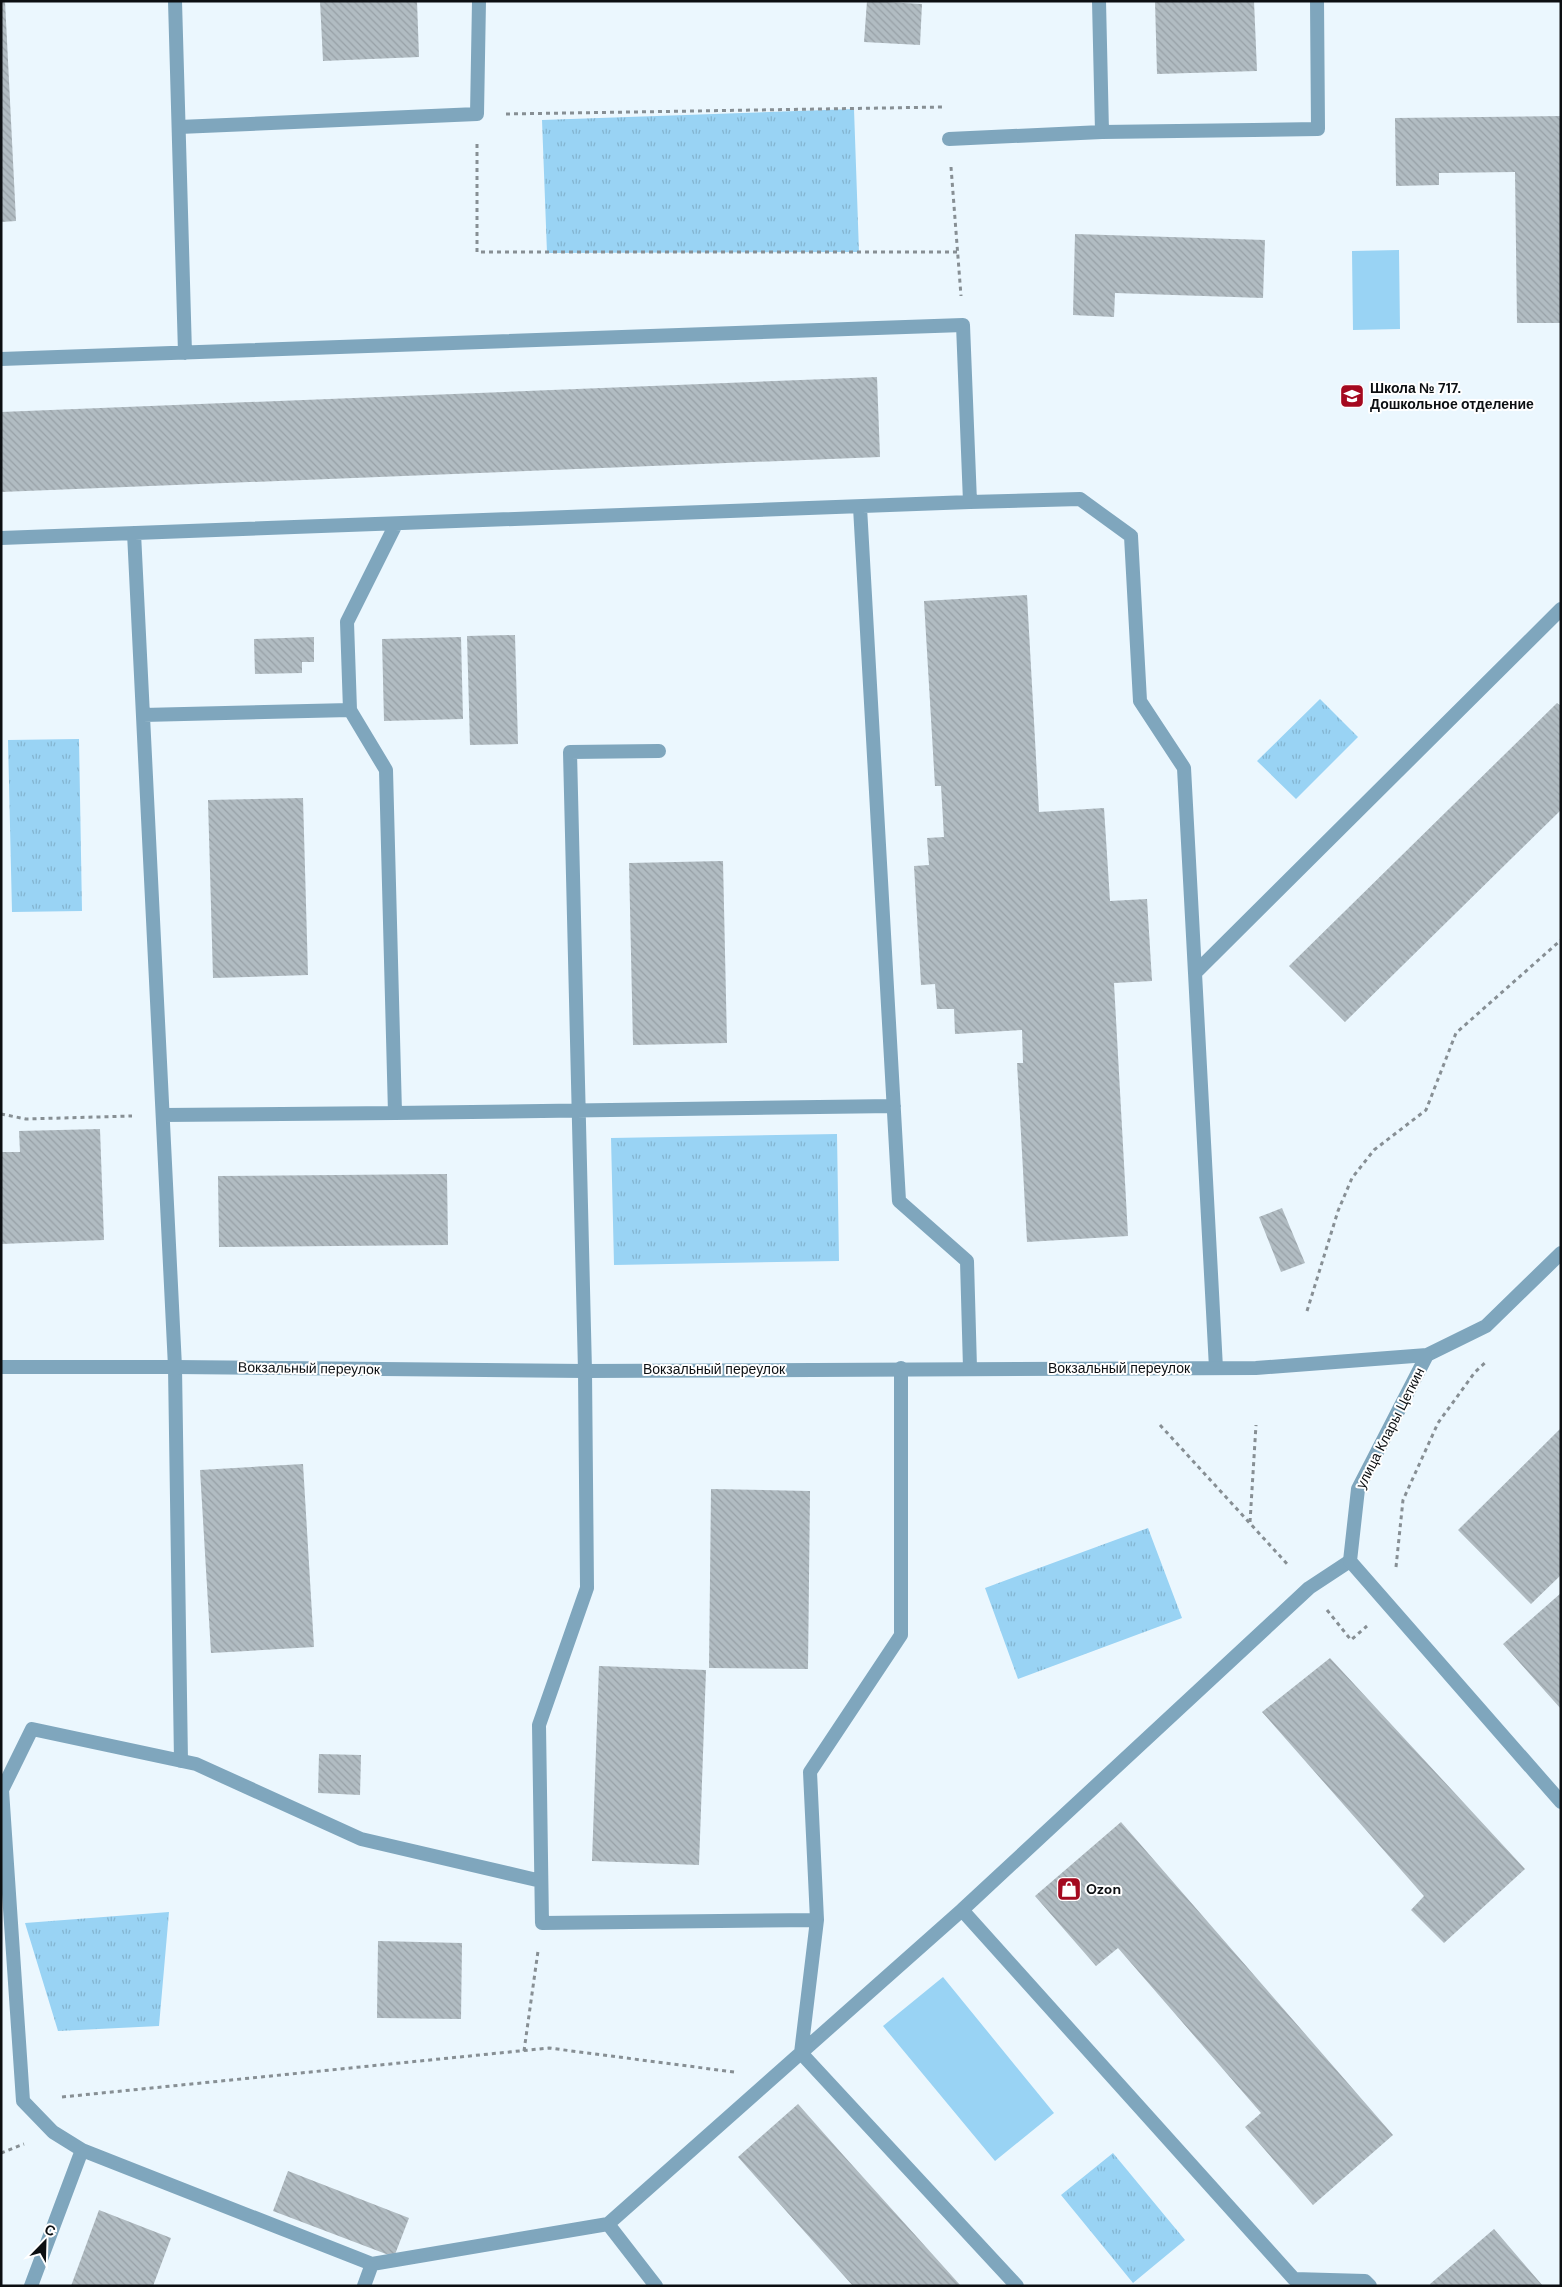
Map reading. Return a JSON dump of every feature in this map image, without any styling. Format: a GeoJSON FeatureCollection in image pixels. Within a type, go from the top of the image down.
{"type":"FeatureCollection","features":[{"type":"Feature","properties":{"kind":"street"},"geometry":{"type":"LineString","coordinates":[[175,1],[185,352]]}},
{"type":"Feature","properties":{"kind":"street"},"geometry":{"type":"LineString","coordinates":[[179,127],[477,114],[479,1]]}},
{"type":"Feature","properties":{"kind":"street"},"geometry":{"type":"LineString","coordinates":[[1099,1],[1102,132]]}},
{"type":"Feature","properties":{"kind":"street"},"geometry":{"type":"LineString","coordinates":[[949,139],[1102,132],[1318,129],[1317,1]]}},
{"type":"Feature","properties":{"kind":"street"},"geometry":{"type":"LineString","coordinates":[[1,359],[963,324],[970,502]]}},
{"type":"Feature","properties":{"kind":"street"},"geometry":{"type":"LineString","coordinates":[[1,538],[1080,498],[1131,536],[1140,701],[1184,768],[1216,1368]]}},
{"type":"Feature","properties":{"kind":"street"},"geometry":{"type":"LineString","coordinates":[[860,507],[899,1200],[967,1261],[970,1368]]}},
{"type":"Feature","properties":{"kind":"street"},"geometry":{"type":"LineString","coordinates":[[396,524],[347,622],[350,710],[386,770],[396,1113]]}},
{"type":"Feature","properties":{"kind":"street"},"geometry":{"type":"LineString","coordinates":[[134,533],[175,1367],[181,1761]]}},
{"type":"Feature","properties":{"kind":"street"},"geometry":{"type":"LineString","coordinates":[[1195,973],[1561,609]]}},
{"type":"Feature","properties":{"kind":"street"},"geometry":{"type":"LineString","coordinates":[[143,715],[350,710]]}},
{"type":"Feature","properties":{"kind":"street"},"geometry":{"type":"LineString","coordinates":[[660,751],[570,752],[585,1370],[588,1588],[539,1725],[542,1923],[818,1920]]}},
{"type":"Feature","properties":{"kind":"street"},"geometry":{"type":"LineString","coordinates":[[162,1115],[894,1106]]}},
{"type":"Feature","properties":{"kind":"street","name":"улица Клары Цеткин"},"geometry":{"type":"LineString","coordinates":[[1350,1561],[1358,1489],[1427,1355],[1486,1326],[1561,1253]]}},
{"type":"Feature","properties":{"kind":"street","name":"Вокзальный переулок"},"geometry":{"type":"LineString","coordinates":[[1,1367],[585,1370],[1256,1368],[1427,1355]]}},
{"type":"Feature","properties":{"kind":"street"},"geometry":{"type":"LineString","coordinates":[[801,2053],[818,1920],[810,1772],[901,1634],[901,1368]]}},
{"type":"Feature","properties":{"kind":"street"},"geometry":{"type":"LineString","coordinates":[[541,1880],[361,1839],[196,1764],[32,1729],[2,1790],[23,2100],[53,2132],[82,2150],[372,2264],[608,2224],[962,1910],[1309,1588],[1350,1561],[1561,1802]]}},
{"type":"Feature","properties":{"kind":"street"},"geometry":{"type":"LineString","coordinates":[[962,1910],[1291,2282],[1366,2281],[1370,2286]]}},
{"type":"Feature","properties":{"kind":"street"},"geometry":{"type":"LineString","coordinates":[[801,2053],[1017,2286]]}},
{"type":"Feature","properties":{"kind":"street"},"geometry":{"type":"LineString","coordinates":[[31,2286],[82,2150]]}},
{"type":"Feature","properties":{"kind":"street"},"geometry":{"type":"LineString","coordinates":[[608,2224],[656,2286]]}},
{"type":"Feature","properties":{"kind":"street"},"geometry":{"type":"LineString","coordinates":[[364,2286],[372,2264]]}},
{"type":"Feature","properties":{"kind":"path"},"geometry":{"type":"LineString","coordinates":[[958,252],[477,252],[477,114],[946,107],[958,252],[963,324]]}},
{"type":"Feature","properties":{"kind":"path"},"geometry":{"type":"LineString","coordinates":[[1307,1311],[1338,1211],[1352,1178],[1374,1150],[1426,1110],[1456,1033],[1561,940]]}},
{"type":"Feature","properties":{"kind":"path"},"geometry":{"type":"LineString","coordinates":[[1,1114],[26,1119],[162,1115]]}},
{"type":"Feature","properties":{"kind":"path"},"geometry":{"type":"LineString","coordinates":[[1160,1425],[1309,1588],[1351,1640],[1406,1591],[1395,1573],[1403,1500],[1438,1422],[1475,1372],[1489,1359]]}},
{"type":"Feature","properties":{"kind":"path"},"geometry":{"type":"LineString","coordinates":[[1250,1523],[1256,1425]]}},
{"type":"Feature","properties":{"kind":"path"},"geometry":{"type":"LineString","coordinates":[[524,2051],[542,1923]]}},
{"type":"Feature","properties":{"kind":"path"},"geometry":{"type":"LineString","coordinates":[[23,2100],[550,2048],[774,2077]]}},
{"type":"Feature","properties":{"kind":"green space"},"geometry":{"type":"Polygon","coordinates":[[[854,109],[859,252],[547,253],[542,120],[854,109]]]}},
{"type":"Feature","properties":{"kind":"green space"},"geometry":{"type":"Polygon","coordinates":[[[1399,250],[1400,329],[1353,330],[1352,251],[1399,250]]]}},
{"type":"Feature","properties":{"kind":"green space"},"geometry":{"type":"Polygon","coordinates":[[[1320,699],[1358,737],[1296,799],[1257,761],[1320,699]]]}},
{"type":"Feature","properties":{"kind":"green space"},"geometry":{"type":"Polygon","coordinates":[[[79,739],[82,911],[12,912],[8,740],[79,739]]]}},
{"type":"Feature","properties":{"kind":"green space"},"geometry":{"type":"Polygon","coordinates":[[[837,1134],[839,1261],[614,1265],[611,1138],[837,1134]]]}},
{"type":"Feature","properties":{"kind":"green space"},"geometry":{"type":"Polygon","coordinates":[[[1148,1528],[1182,1618],[1018,1679],[985,1588],[1148,1528]]]}},
{"type":"Feature","properties":{"kind":"green space"},"geometry":{"type":"Polygon","coordinates":[[[169,1912],[159,2026],[58,2031],[25,1923],[169,1912]]]}},
{"type":"Feature","properties":{"kind":"green space"},"geometry":{"type":"Polygon","coordinates":[[[943,1977],[1054,2113],[995,2161],[883,2026],[943,1977]]]}},
{"type":"Feature","properties":{"kind":"green space"},"geometry":{"type":"Polygon","coordinates":[[[1113,2153],[1185,2240],[1133,2283],[1061,2195],[1113,2153]]]}},
{"type":"Feature","properties":{"kind":"building"},"geometry":{"type":"Polygon","coordinates":[[[1,1],[5,1],[16,221],[1,222],[1,1]]]}},
{"type":"Feature","properties":{"kind":"building"},"geometry":{"type":"Polygon","coordinates":[[[320,1],[417,1],[419,57],[323,61],[320,1]]]}},
{"type":"Feature","properties":{"kind":"building"},"geometry":{"type":"Polygon","coordinates":[[[867,1],[922,4],[920,45],[864,42],[867,1]]]}},
{"type":"Feature","properties":{"kind":"building"},"geometry":{"type":"Polygon","coordinates":[[[1155,1],[1254,1],[1257,71],[1157,74],[1155,1]]]}},
{"type":"Feature","properties":{"kind":"building"},"geometry":{"type":"Polygon","coordinates":[[[1561,116],[1561,323],[1517,323],[1515,172],[1439,173],[1439,185],[1396,186],[1395,118],[1561,116]]]}},
{"type":"Feature","properties":{"kind":"building"},"geometry":{"type":"Polygon","coordinates":[[[1075,234],[1265,240],[1263,298],[1115,293],[1114,317],[1073,315],[1075,234]]]}},
{"type":"Feature","properties":{"kind":"building"},"geometry":{"type":"Polygon","coordinates":[[[877,377],[880,457],[1,492],[1,412],[877,377]]]}},
{"type":"Feature","properties":{"kind":"building"},"geometry":{"type":"Polygon","coordinates":[[[1027,595],[1039,812],[1104,808],[1110,901],[1147,899],[1152,981],[1114,983],[1128,1236],[1027,1242],[1017,1063],[1023,1063],[1022,1030],[955,1034],[954,1009],[937,1009],[935,984],[921,985],[914,866],[929,865],[927,838],[944,837],[941,786],[935,786],[924,601],[1027,595]]]}},
{"type":"Feature","properties":{"kind":"building"},"geometry":{"type":"Polygon","coordinates":[[[515,635],[518,744],[470,745],[467,636],[515,635]]]}},
{"type":"Feature","properties":{"kind":"building"},"geometry":{"type":"Polygon","coordinates":[[[314,637],[314,662],[302,662],[302,673],[255,674],[254,639],[314,637]]]}},
{"type":"Feature","properties":{"kind":"building"},"geometry":{"type":"Polygon","coordinates":[[[461,637],[463,719],[384,721],[382,639],[461,637]]]}},
{"type":"Feature","properties":{"kind":"building"},"geometry":{"type":"Polygon","coordinates":[[[1557,703],[1561,706],[1561,810],[1345,1022],[1289,966],[1557,703]]]}},
{"type":"Feature","properties":{"kind":"building"},"geometry":{"type":"Polygon","coordinates":[[[303,798],[308,975],[213,978],[208,800],[303,798]]]}},
{"type":"Feature","properties":{"kind":"building"},"geometry":{"type":"Polygon","coordinates":[[[723,861],[727,1043],[633,1045],[629,863],[723,861]]]}},
{"type":"Feature","properties":{"kind":"building"},"geometry":{"type":"Polygon","coordinates":[[[100,1129],[104,1240],[1,1244],[1,1152],[20,1152],[19,1131],[100,1129]]]}},
{"type":"Feature","properties":{"kind":"building"},"geometry":{"type":"Polygon","coordinates":[[[447,1174],[448,1245],[219,1247],[218,1176],[447,1174]]]}},
{"type":"Feature","properties":{"kind":"building"},"geometry":{"type":"Polygon","coordinates":[[[1282,1208],[1305,1263],[1281,1272],[1259,1217],[1282,1208]]]}},
{"type":"Feature","properties":{"kind":"building"},"geometry":{"type":"Polygon","coordinates":[[[1561,1428],[1561,1575],[1531,1604],[1458,1530],[1561,1428]]]}},
{"type":"Feature","properties":{"kind":"building"},"geometry":{"type":"Polygon","coordinates":[[[303,1464],[314,1647],[211,1653],[200,1470],[303,1464]]]}},
{"type":"Feature","properties":{"kind":"building"},"geometry":{"type":"Polygon","coordinates":[[[711,1489],[810,1491],[808,1669],[709,1668],[711,1489]]]}},
{"type":"Feature","properties":{"kind":"building"},"geometry":{"type":"Polygon","coordinates":[[[1561,1593],[1561,1709],[1503,1644],[1561,1593]]]}},
{"type":"Feature","properties":{"kind":"building"},"geometry":{"type":"Polygon","coordinates":[[[1330,1658],[1525,1869],[1444,1943],[1411,1910],[1424,1896],[1262,1712],[1330,1658]]]}},
{"type":"Feature","properties":{"kind":"building"},"geometry":{"type":"Polygon","coordinates":[[[599,1666],[706,1670],[699,1865],[592,1861],[599,1666]]]}},
{"type":"Feature","properties":{"kind":"building"},"geometry":{"type":"Polygon","coordinates":[[[319,1754],[361,1755],[360,1795],[318,1793],[319,1754]]]}},
{"type":"Feature","properties":{"kind":"building"},"geometry":{"type":"Polygon","coordinates":[[[1121,1822],[1393,2135],[1313,2205],[1245,2127],[1261,2113],[1118,1948],[1096,1966],[1035,1896],[1121,1822]]]}},
{"type":"Feature","properties":{"kind":"building"},"geometry":{"type":"Polygon","coordinates":[[[378,1941],[462,1943],[461,2019],[377,2018],[378,1941]]]}},
{"type":"Feature","properties":{"kind":"building"},"geometry":{"type":"Polygon","coordinates":[[[798,2104],[961,2286],[853,2286],[738,2157],[798,2104]]]}},
{"type":"Feature","properties":{"kind":"building"},"geometry":{"type":"Polygon","coordinates":[[[288,2171],[409,2218],[394,2257],[273,2211],[288,2171]]]}},
{"type":"Feature","properties":{"kind":"building"},"geometry":{"type":"Polygon","coordinates":[[[99,2210],[171,2238],[153,2286],[71,2286],[99,2210]]]}},
{"type":"Feature","properties":{"kind":"building"},"geometry":{"type":"Polygon","coordinates":[[[1494,2229],[1543,2286],[1431,2286],[1430,2284],[1494,2229]]]}},
{"type":"Feature","properties":{"kind":"place","name":"Школа № 717. Дошкольное отделение"},"geometry":{"type":"Point","coordinates":[1352,396]}},
{"type":"Feature","properties":{"kind":"place","name":"Ozon"},"geometry":{"type":"Point","coordinates":[1069,1889]}}]}
